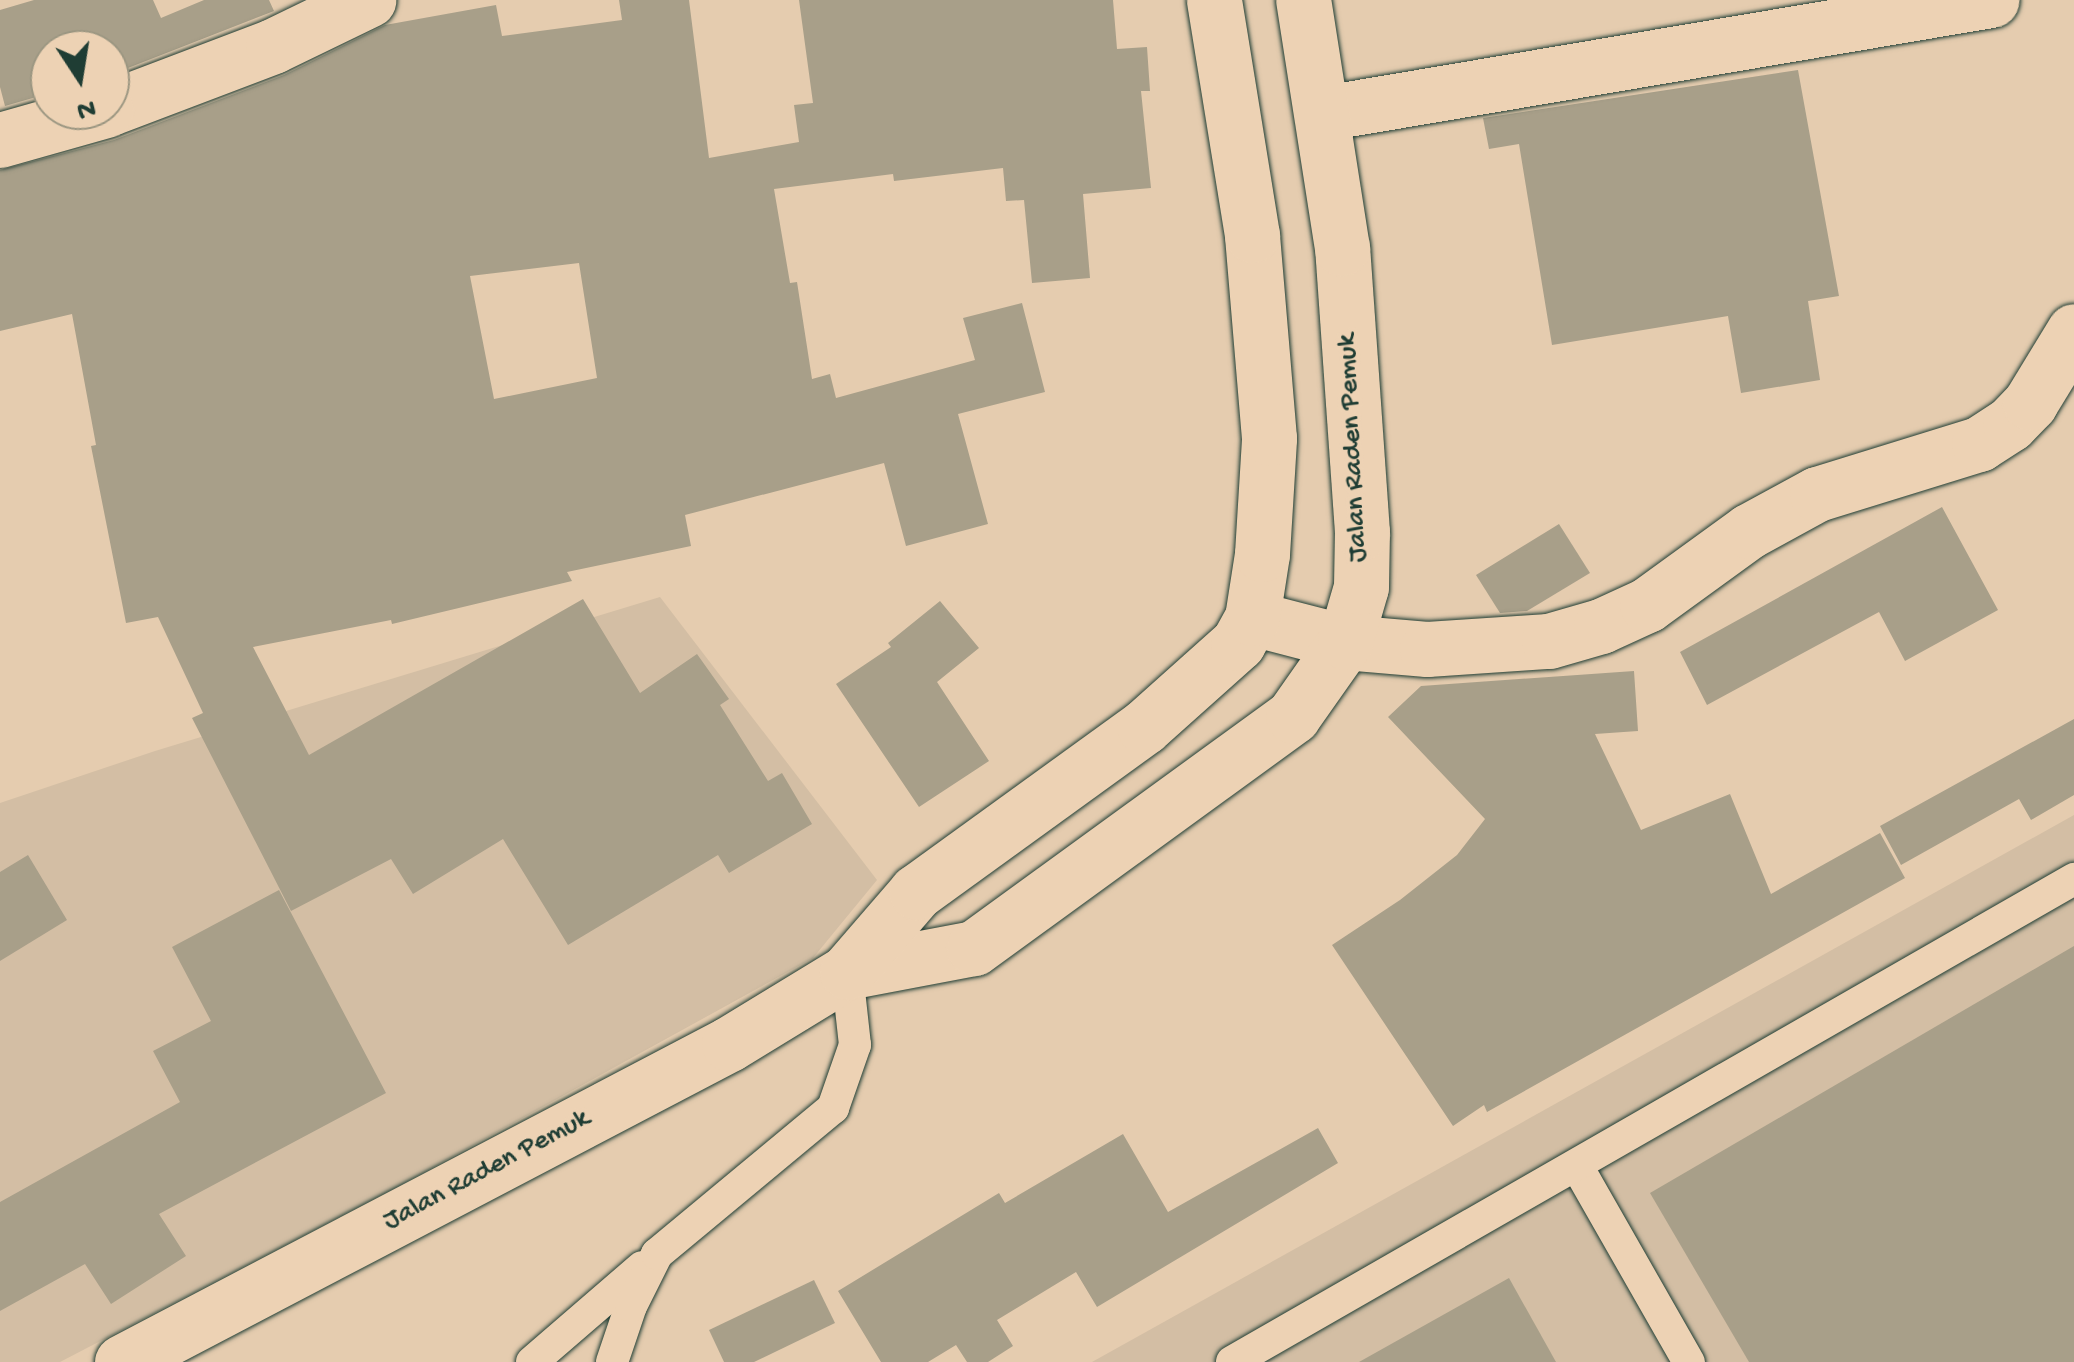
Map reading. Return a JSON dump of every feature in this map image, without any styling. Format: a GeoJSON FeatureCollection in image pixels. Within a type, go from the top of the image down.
{"type":"FeatureCollection","features":[{"type":"Feature","properties":{"kind":"main road"},"geometry":{"type":"LineString","coordinates":[[130,101],[273,46],[368,0]]}},
{"type":"Feature","properties":{"kind":"main road","name":"Jalan Raden Pemuk"},"geometry":{"type":"LineString","coordinates":[[122,1362],[728,1044],[847,972],[916,892],[1144,727],[1238,644],[1252,618],[1262,554],[1269,438],[1252,234],[1214,0]]}},
{"type":"Feature","properties":{"kind":"main road","name":"Jalan Raden Pemuk"},"geometry":{"type":"LineString","coordinates":[[847,972],[974,948],[1294,716],[1345,642],[1361,587],[1362,532],[1342,248],[1324,113],[1303,0]]}},
{"type":"Feature","properties":{"kind":"main road"},"geometry":{"type":"LineString","coordinates":[[1324,113],[1991,0]]}},
{"type":"Feature","properties":{"kind":"main road"},"geometry":{"type":"LineString","coordinates":[[0,140],[35,130]]}},
{"type":"Feature","properties":{"kind":"main road"},"geometry":{"type":"LineString","coordinates":[[2010,424],[2030,403],[2074,331]]}},
{"type":"Feature","properties":{"kind":"main road"},"geometry":{"type":"LineString","coordinates":[[1252,618],[1345,642],[1462,646],[1549,641],[1601,626],[1647,605],[1749,531],[1817,494],[1979,444],[2010,424],[2074,395]]}},
{"type":"Feature","properties":{"kind":"lane"},"geometry":{"type":"LineString","coordinates":[[1232,1362],[2074,880]]}},
{"type":"Feature","properties":{"kind":"lane"},"geometry":{"type":"LineString","coordinates":[[532,1362],[833,1108],[855,1045],[847,972]]}},
{"type":"Feature","properties":{"kind":"lane"},"geometry":{"type":"LineString","coordinates":[[1577,1166],[1689,1362]]}},
{"type":"Feature","properties":{"kind":"lane"},"geometry":{"type":"LineString","coordinates":[[612,1362],[631,1306],[657,1254]]}},
{"type":"Feature","properties":{"kind":"shaded area"},"geometry":{"type":"Polygon","coordinates":[[[660,597],[877,880],[813,958],[397,1187],[60,1362],[0,1362],[0,803],[155,751],[660,597]]]}},
{"type":"Feature","properties":{"kind":"shaded area"},"geometry":{"type":"Polygon","coordinates":[[[2074,815],[2074,1362],[1092,1362],[2074,815]]]}},
{"type":"Feature","properties":{"kind":"building"},"geometry":{"type":"Polygon","coordinates":[[[34,0],[153,0],[161,18],[204,0],[269,0],[274,11],[130,67],[130,30],[30,30],[30,99],[5,106],[0,87],[0,10],[34,0]]]}},
{"type":"Feature","properties":{"kind":"building"},"geometry":{"type":"Polygon","coordinates":[[[619,0],[689,0],[709,158],[799,142],[794,105],[813,103],[799,0],[1113,0],[1117,49],[1147,47],[1150,91],[1141,91],[1151,188],[1083,194],[1090,278],[1032,283],[1024,200],[1006,201],[1003,168],[894,181],[893,174],[774,189],[790,283],[797,282],[812,379],[830,374],[836,398],[975,360],[963,318],[1022,303],[1045,392],[958,414],[988,524],[906,546],[884,463],[685,515],[691,546],[567,572],[572,581],[392,624],[391,620],[253,647],[309,755],[583,599],[640,693],[697,654],[729,699],[720,705],[768,781],[782,773],[812,824],[729,873],[718,855],[568,945],[503,839],[413,894],[391,859],[291,911],[192,718],[203,713],[158,617],[126,623],[91,446],[96,445],[72,314],[0,331],[0,170],[114,140],[284,75],[385,25],[496,5],[502,36],[622,20],[619,0]],[[579,263],[470,276],[494,399],[597,378],[579,263]]]}},
{"type":"Feature","properties":{"kind":"building"},"geometry":{"type":"Polygon","coordinates":[[[1798,70],[1839,296],[1808,301],[1820,380],[1741,393],[1728,316],[1552,345],[1519,144],[1489,149],[1483,118],[1798,70]]]}},
{"type":"Feature","properties":{"kind":"building"},"geometry":{"type":"Polygon","coordinates":[[[1942,507],[1998,610],[1905,661],[1879,612],[1707,705],[1680,652],[1942,507]]]}},
{"type":"Feature","properties":{"kind":"building"},"geometry":{"type":"Polygon","coordinates":[[[1559,524],[1590,573],[1527,611],[1500,613],[1476,575],[1559,524]]]}},
{"type":"Feature","properties":{"kind":"building"},"geometry":{"type":"Polygon","coordinates":[[[940,601],[979,648],[937,682],[989,761],[919,807],[836,684],[891,647],[888,643],[940,601]]]}},
{"type":"Feature","properties":{"kind":"building"},"geometry":{"type":"Polygon","coordinates":[[[1634,671],[1638,731],[1595,734],[1641,830],[1730,794],[1771,894],[1880,833],[1905,878],[1487,1112],[1484,1105],[1453,1126],[1332,945],[1400,900],[1457,855],[1485,819],[1388,717],[1421,686],[1634,671]]]}},
{"type":"Feature","properties":{"kind":"building"},"geometry":{"type":"Polygon","coordinates":[[[2074,719],[2074,795],[2031,820],[2019,799],[1901,865],[1880,826],[2074,719]]]}},
{"type":"Feature","properties":{"kind":"building"},"geometry":{"type":"Polygon","coordinates":[[[28,855],[67,920],[0,961],[0,872],[28,855]]]}},
{"type":"Feature","properties":{"kind":"building"},"geometry":{"type":"Polygon","coordinates":[[[279,890],[386,1093],[159,1214],[186,1256],[111,1304],[85,1264],[0,1311],[0,1202],[180,1102],[153,1051],[211,1021],[172,947],[279,890]]]}},
{"type":"Feature","properties":{"kind":"building"},"geometry":{"type":"Polygon","coordinates":[[[2074,946],[2074,1362],[1749,1362],[1650,1193],[2074,946]]]}},
{"type":"Feature","properties":{"kind":"building"},"geometry":{"type":"Polygon","coordinates":[[[1318,1128],[1338,1163],[1097,1307],[1076,1272],[997,1320],[1013,1346],[988,1362],[967,1362],[956,1345],[928,1362],[881,1362],[838,1291],[999,1193],[1005,1203],[1123,1134],[1168,1212],[1318,1128]]]}},
{"type":"Feature","properties":{"kind":"building"},"geometry":{"type":"Polygon","coordinates":[[[1509,1278],[1556,1362],[1359,1362],[1509,1278]]]}},
{"type":"Feature","properties":{"kind":"building"},"geometry":{"type":"Polygon","coordinates":[[[814,1280],[835,1323],[754,1362],[724,1362],[709,1330],[814,1280]]]}}]}
